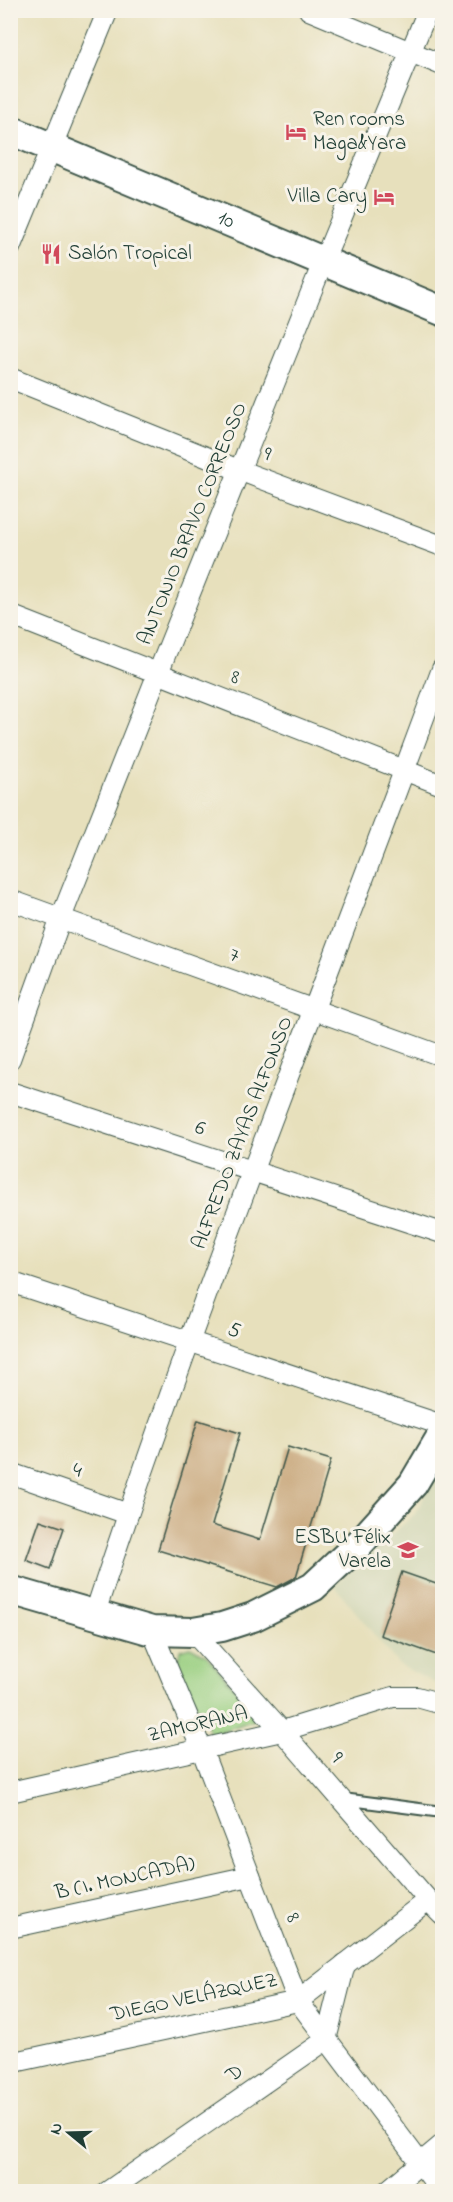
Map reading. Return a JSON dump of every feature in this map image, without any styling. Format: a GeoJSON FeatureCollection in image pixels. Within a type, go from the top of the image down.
{"type":"FeatureCollection","features":[{"type":"Feature","properties":{"kind":"main road","name":"10"},"geometry":{"type":"LineString","coordinates":[[10,130],[442,311]]}},
{"type":"Feature","properties":{"kind":"main road"},"geometry":{"type":"LineString","coordinates":[[10,1590],[152,1631],[193,1632],[222,1628],[253,1617],[314,1587],[359,1544],[413,1484],[442,1435]]}},
{"type":"Feature","properties":{"kind":"street"},"geometry":{"type":"LineString","coordinates":[[10,248],[108,10]]}},
{"type":"Feature","properties":{"kind":"street"},"geometry":{"type":"LineString","coordinates":[[309,10],[442,65]]}},
{"type":"Feature","properties":{"kind":"street","name":"ANTONIO BRAVO CORREOSO"},"geometry":{"type":"LineString","coordinates":[[10,1059],[61,918],[158,673],[324,260],[428,10]]}},
{"type":"Feature","properties":{"kind":"street","name":"9"},"geometry":{"type":"LineString","coordinates":[[10,378],[241,471],[442,546]]}},
{"type":"Feature","properties":{"kind":"street","name":"8"},"geometry":{"type":"LineString","coordinates":[[10,615],[442,785]]}},
{"type":"Feature","properties":{"kind":"street","name":"ALFREDO ZAYAS ALFONSO"},"geometry":{"type":"LineString","coordinates":[[94,1616],[128,1514],[253,1171],[442,669]]}},
{"type":"Feature","properties":{"kind":"street","name":"7"},"geometry":{"type":"LineString","coordinates":[[10,900],[442,1056]]}},
{"type":"Feature","properties":{"kind":"street","name":"6"},"geometry":{"type":"LineString","coordinates":[[10,1092],[442,1233]]}},
{"type":"Feature","properties":{"kind":"street","name":"5"},"geometry":{"type":"LineString","coordinates":[[10,1282],[442,1425]]}},
{"type":"Feature","properties":{"kind":"street","name":"4"},"geometry":{"type":"LineString","coordinates":[[10,1473],[128,1514]]}},
{"type":"Feature","properties":{"kind":"street","name":"8"},"geometry":{"type":"LineString","coordinates":[[152,1631],[201,1748],[298,2001],[442,2192]]}},
{"type":"Feature","properties":{"kind":"street","name":"9"},"geometry":{"type":"LineString","coordinates":[[193,1632],[442,1914]]}},
{"type":"Feature","properties":{"kind":"street","name":"ZAMORANA"},"geometry":{"type":"LineString","coordinates":[[10,1792],[282,1731],[393,1698],[417,1697],[442,1704]]}},
{"type":"Feature","properties":{"kind":"street","name":"B (I. MONCADA)"},"geometry":{"type":"LineString","coordinates":[[10,1928],[250,1876]]}},
{"type":"Feature","properties":{"kind":"street","name":"DIEGO VELÁZQUEZ"},"geometry":{"type":"LineString","coordinates":[[10,2063],[298,2001],[428,1900]]}},
{"type":"Feature","properties":{"kind":"street"},"geometry":{"type":"LineString","coordinates":[[326,2040],[345,1964]]}},
{"type":"Feature","properties":{"kind":"street","name":"D"},"geometry":{"type":"LineString","coordinates":[[107,2192],[326,2040]]}},
{"type":"Feature","properties":{"kind":"street"},"geometry":{"type":"LineString","coordinates":[[386,2192],[442,2145]]}},
{"type":"Feature","properties":{"kind":"lane"},"geometry":{"type":"LineString","coordinates":[[339,1799],[442,1812]]}},
{"type":"Feature","properties":{"kind":"shaded area","name":"ESBU Félix Varela"},"geometry":{"type":"Polygon","coordinates":[[[442,1465],[442,1687],[398,1664],[334,1585],[414,1515],[442,1465]]]}},
{"type":"Feature","properties":{"kind":"green space"},"geometry":{"type":"Polygon","coordinates":[[[190,1647],[206,1655],[260,1718],[211,1735],[177,1665],[180,1650],[190,1647]]]}},
{"type":"Feature","properties":{"kind":"building"},"geometry":{"type":"Polygon","coordinates":[[[198,1420],[240,1433],[212,1525],[260,1540],[288,1447],[331,1460],[296,1577],[277,1587],[158,1550],[198,1420]]]}},
{"type":"Feature","properties":{"kind":"building"},"geometry":{"type":"Polygon","coordinates":[[[40,1520],[64,1528],[50,1569],[26,1560],[40,1520]]]}},
{"type":"Feature","properties":{"kind":"building"},"geometry":{"type":"Polygon","coordinates":[[[402,1572],[442,1586],[442,1657],[380,1635],[402,1572]]]}},
{"type":"Feature","properties":{"kind":"place","name":"Ren rooms Maga&Yara"},"geometry":{"type":"Point","coordinates":[296,132]}},
{"type":"Feature","properties":{"kind":"place","name":"Villa Cary"},"geometry":{"type":"Point","coordinates":[384,197]}},
{"type":"Feature","properties":{"kind":"place","name":"Salón Tropical"},"geometry":{"type":"Point","coordinates":[51,254]}},
{"type":"Feature","properties":{"kind":"place","name":"ESBU Félix Varela"},"geometry":{"type":"Point","coordinates":[408,1550]}}]}
